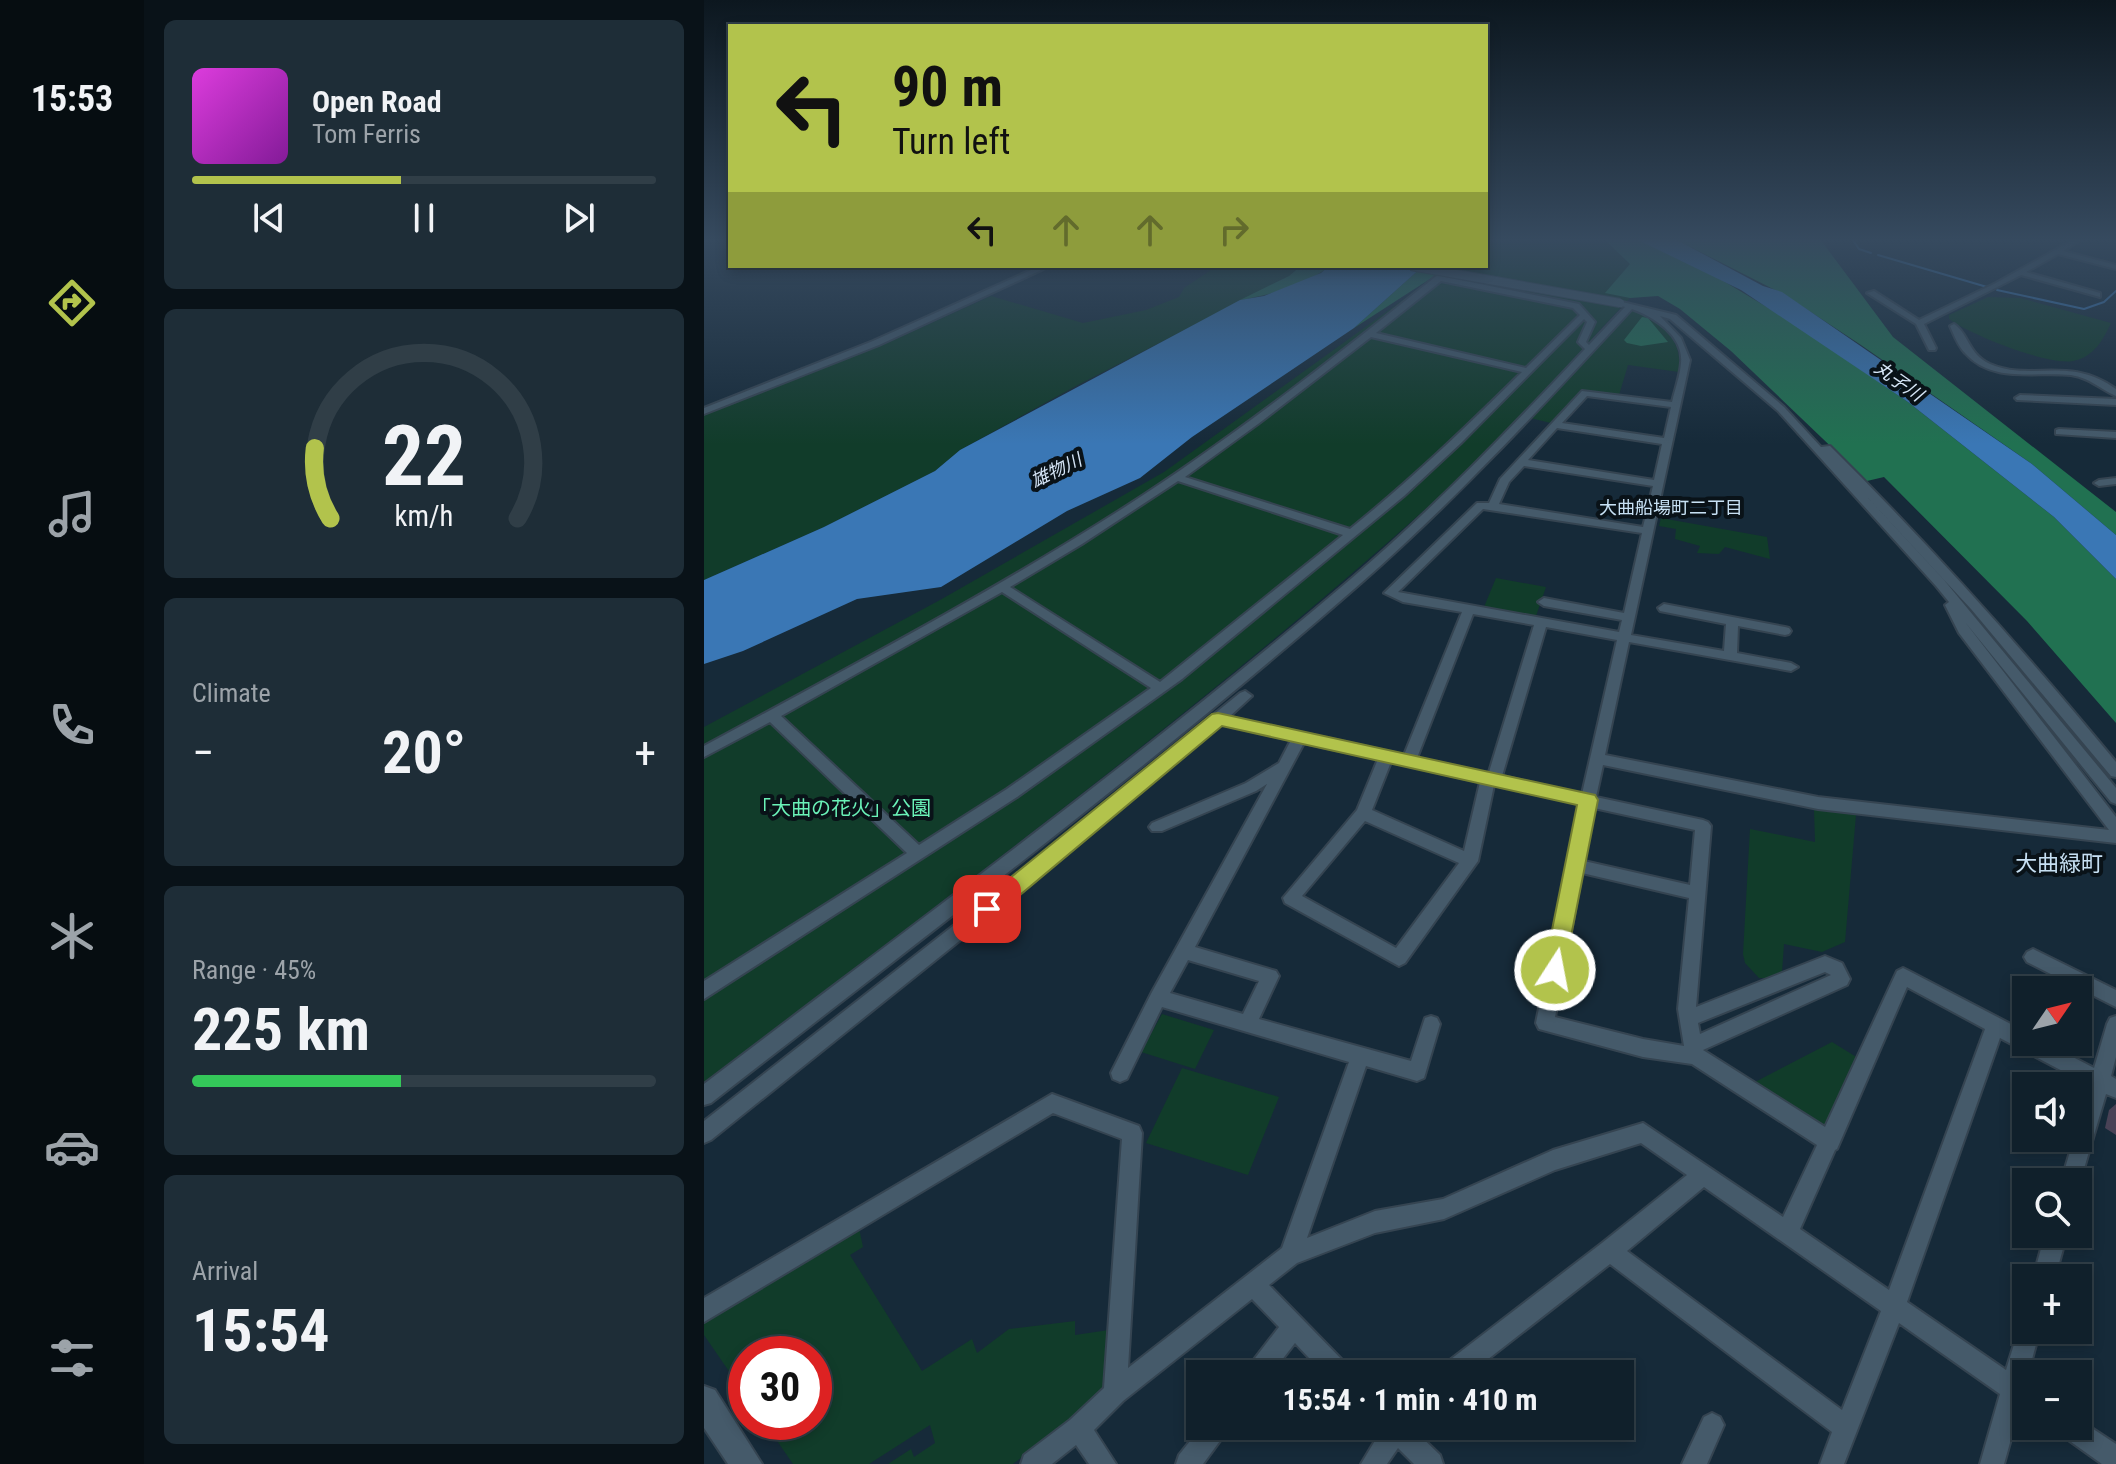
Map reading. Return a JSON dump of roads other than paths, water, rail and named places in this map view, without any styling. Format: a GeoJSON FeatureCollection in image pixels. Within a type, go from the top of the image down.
{"type":"FeatureCollection","features":[{"type":"Feature","properties":{"kind":"street"},"geometry":{"type":"LineString","coordinates":[[704,411],[876,343],[955,307]]}},
{"type":"Feature","properties":{"kind":"street"},"geometry":{"type":"LineString","coordinates":[[704,752],[1002,587],[1175,477],[1403,307]]}},
{"type":"Feature","properties":{"kind":"street"},"geometry":{"type":"LineString","coordinates":[[1575,307],[1591,322],[1582,342],[1589,349]]}},
{"type":"Feature","properties":{"kind":"street"},"geometry":{"type":"LineString","coordinates":[[704,1096],[1090,799],[1303,625],[1449,496],[1589,349],[1622,307]]}},
{"type":"Feature","properties":{"kind":"street"},"geometry":{"type":"LineString","coordinates":[[1637,307],[1673,317],[1785,415],[1940,583],[2116,798]]}},
{"type":"Feature","properties":{"kind":"street"},"geometry":{"type":"LineString","coordinates":[[1894,307],[1919,323],[1932,348]]}},
{"type":"Feature","properties":{"kind":"street"},"geometry":{"type":"LineString","coordinates":[[1919,323],[1951,307]]}},
{"type":"Feature","properties":{"kind":"street"},"geometry":{"type":"LineString","coordinates":[[1651,311],[1683,349],[1686,360],[1588,800],[1545,1023],[1643,1048],[1694,1051],[1841,979],[1836,968],[1825,964],[1689,1018]]}},
{"type":"Feature","properties":{"kind":"street"},"geometry":{"type":"LineString","coordinates":[[704,991],[1012,793],[1160,688],[1353,534],[1458,441],[1585,314]]}},
{"type":"Feature","properties":{"kind":"street"},"geometry":{"type":"LineString","coordinates":[[1954,326],[1961,347],[1987,369],[2075,373],[2104,381],[2116,393]]}},
{"type":"Feature","properties":{"kind":"street"},"geometry":{"type":"LineString","coordinates":[[1370,334],[1528,371]]}},
{"type":"Feature","properties":{"kind":"street"},"geometry":{"type":"LineString","coordinates":[[1492,507],[1504,481],[1585,393],[1676,405]]}},
{"type":"Feature","properties":{"kind":"street"},"geometry":{"type":"LineString","coordinates":[[2020,398],[2116,402]]}},
{"type":"Feature","properties":{"kind":"street"},"geometry":{"type":"LineString","coordinates":[[1785,415],[1801,424],[1908,529],[1979,607],[2116,772]]}},
{"type":"Feature","properties":{"kind":"street"},"geometry":{"type":"LineString","coordinates":[[1555,425],[1668,442]]}},
{"type":"Feature","properties":{"kind":"street"},"geometry":{"type":"LineString","coordinates":[[2059,432],[2116,435]]}},
{"type":"Feature","properties":{"kind":"street"},"geometry":{"type":"LineString","coordinates":[[1520,462],[1659,484]]}},
{"type":"Feature","properties":{"kind":"street"},"geometry":{"type":"LineString","coordinates":[[1175,477],[1353,534]]}},
{"type":"Feature","properties":{"kind":"street"},"geometry":{"type":"LineString","coordinates":[[2099,483],[2116,481]]}},
{"type":"Feature","properties":{"kind":"street"},"geometry":{"type":"LineString","coordinates":[[1648,531],[1481,505],[1390,593],[1403,598],[1791,667]]}},
{"type":"Feature","properties":{"kind":"street"},"geometry":{"type":"LineString","coordinates":[[1940,583],[1963,630],[2116,828]]}},
{"type":"Feature","properties":{"kind":"street"},"geometry":{"type":"LineString","coordinates":[[1002,587],[1160,688]]}},
{"type":"Feature","properties":{"kind":"street"},"geometry":{"type":"LineString","coordinates":[[1544,602],[1630,618]]}},
{"type":"Feature","properties":{"kind":"street"},"geometry":{"type":"LineString","coordinates":[[1664,608],[1785,631]]}},
{"type":"Feature","properties":{"kind":"street"},"geometry":{"type":"LineString","coordinates":[[1409,760],[1469,610]]}},
{"type":"Feature","properties":{"kind":"street"},"geometry":{"type":"LineString","coordinates":[[1730,656],[1732,621]]}},
{"type":"Feature","properties":{"kind":"street"},"geometry":{"type":"LineString","coordinates":[[1387,755],[1363,813],[1291,898],[1399,958],[1470,861],[1492,778],[1541,623]]}},
{"type":"Feature","properties":{"kind":"street"},"geometry":{"type":"LineString","coordinates":[[704,1133],[987,909],[1245,696]]}},
{"type":"Feature","properties":{"kind":"street"},"geometry":{"type":"LineString","coordinates":[[771,715],[917,853]]}},
{"type":"Feature","properties":{"kind":"street"},"geometry":{"type":"LineString","coordinates":[[1218,719],[1703,826],[1689,1018],[1694,1051],[1830,1142]]}},
{"type":"Feature","properties":{"kind":"street"},"geometry":{"type":"LineString","coordinates":[[1120,1073],[1300,737]]}},
{"type":"Feature","properties":{"kind":"street"},"geometry":{"type":"LineString","coordinates":[[1598,759],[1818,803],[2116,837]]}},
{"type":"Feature","properties":{"kind":"street"},"geometry":{"type":"LineString","coordinates":[[1157,827],[1251,787],[1282,767]]}},
{"type":"Feature","properties":{"kind":"street"},"geometry":{"type":"LineString","coordinates":[[1363,813],[1470,861]]}},
{"type":"Feature","properties":{"kind":"street"},"geometry":{"type":"LineString","coordinates":[[1575,865],[1697,893]]}},
{"type":"Feature","properties":{"kind":"street"},"geometry":{"type":"LineString","coordinates":[[1184,951],[1270,976],[1248,1024]]}},
{"type":"Feature","properties":{"kind":"street"},"geometry":{"type":"LineString","coordinates":[[2033,957],[2116,999]]}},
{"type":"Feature","properties":{"kind":"street"},"geometry":{"type":"LineString","coordinates":[[1787,1233],[1903,976],[2012,1035]]}},
{"type":"Feature","properties":{"kind":"street"},"geometry":{"type":"LineString","coordinates":[[1158,998],[1417,1072],[1431,1024]]}},
{"type":"Feature","properties":{"kind":"street"},"geometry":{"type":"LineString","coordinates":[[2076,1168],[2108,1084],[2116,1024]]}},
{"type":"Feature","properties":{"kind":"street"},"geometry":{"type":"LineString","coordinates":[[1832,1464],[1894,1307],[1995,1026]]}},
{"type":"Feature","properties":{"kind":"street"},"geometry":{"type":"LineString","coordinates":[[1290,1255],[1360,1056]]}},
{"type":"Feature","properties":{"kind":"street"},"geometry":{"type":"LineString","coordinates":[[2053,1056],[2108,1084]]}},
{"type":"Feature","properties":{"kind":"street"},"geometry":{"type":"LineString","coordinates":[[704,1311],[1052,1103],[1132,1133],[1115,1393]]}},
{"type":"Feature","properties":{"kind":"street"},"geometry":{"type":"LineString","coordinates":[[1033,1464],[1115,1393],[1290,1255],[1375,1222],[1444,1209],[1553,1160],[1643,1133],[2012,1389]]}},
{"type":"Feature","properties":{"kind":"street"},"geometry":{"type":"LineString","coordinates":[[1468,1360],[1703,1175]]}},
{"type":"Feature","properties":{"kind":"street"},"geometry":{"type":"LineString","coordinates":[[1610,1251],[1845,1427]]}},
{"type":"Feature","properties":{"kind":"street"},"geometry":{"type":"LineString","coordinates":[[1253,1284],[1326,1360]]}},
{"type":"Feature","properties":{"kind":"street"},"geometry":{"type":"LineString","coordinates":[[1268,1360],[1293,1327]]}},
{"type":"Feature","properties":{"kind":"street"},"geometry":{"type":"LineString","coordinates":[[704,1401],[746,1464]]}},
{"type":"Feature","properties":{"kind":"street"},"geometry":{"type":"LineString","coordinates":[[1992,1464],[2012,1412]]}},
{"type":"Feature","properties":{"kind":"street"},"geometry":{"type":"LineString","coordinates":[[1694,1464],[1712,1425]]}},
{"type":"Feature","properties":{"kind":"street"},"geometry":{"type":"LineString","coordinates":[[1078,1428],[1104,1464]]}},
{"type":"Feature","properties":{"kind":"street"},"geometry":{"type":"LineString","coordinates":[[1188,1464],[1206,1440]]}},
{"type":"Feature","properties":{"kind":"street"},"geometry":{"type":"LineString","coordinates":[[1373,1464],[1387,1440]]}},
{"type":"Feature","properties":{"kind":"street"},"geometry":{"type":"LineString","coordinates":[[1408,1440],[1431,1464]]}},
{"type":"Feature","properties":{"kind":"street"},"geometry":{"type":"LineString","coordinates":[[2088,1440],[2116,1459]]}},
{"type":"Feature","properties":{"kind":"water","name":"雄物川"},"geometry":{"type":"Polygon","coordinates":[[[1226,307],[1377,307],[1354,328],[1192,437],[1140,478],[1067,511],[941,587],[857,599],[743,651],[704,664],[704,580],[824,527],[935,471],[960,450],[1226,307]]]}},
{"type":"Feature","properties":{"kind":"water","name":"丸子川"},"geometry":{"type":"Polygon","coordinates":[[[1767,307],[1804,307],[2032,464],[2116,535],[2116,579],[2054,517],[1908,402],[1767,307]]]}},
{"type":"Feature","properties":{"kind":"waterway"},"geometry":{"type":"LineString","coordinates":[[2076,307],[2089,307]]}},
{"type":"Feature","properties":{"kind":"district","name":"大曲船場町二丁目"},"geometry":{"type":"Point","coordinates":[1671,507]}},
{"type":"Feature","properties":{"kind":"district","name":"大曲緑町"},"geometry":{"type":"Point","coordinates":[2059,863]}},
{"type":"Feature","properties":{"kind":"park label","name":"「大曲の花火」公園"},"geometry":{"type":"Point","coordinates":[841,808]}}]}
